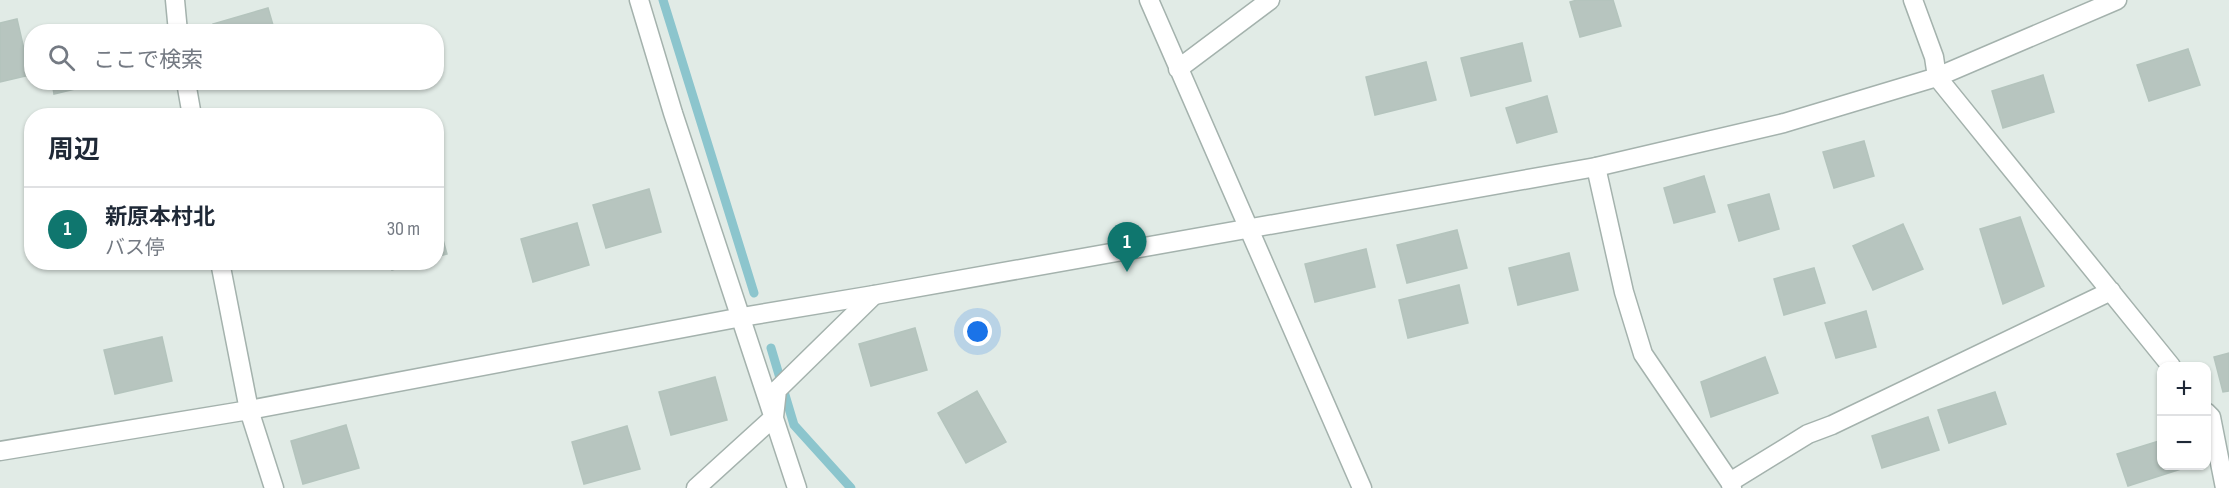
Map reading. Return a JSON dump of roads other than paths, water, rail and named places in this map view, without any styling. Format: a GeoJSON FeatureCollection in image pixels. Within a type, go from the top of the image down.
{"type":"FeatureCollection","features":[{"type":"Feature","properties":{"kind":"street"},"geometry":{"type":"LineString","coordinates":[[175,0],[177,24]]}},
{"type":"Feature","properties":{"kind":"street"},"geometry":{"type":"LineString","coordinates":[[639,0],[673,113],[797,488]]}},
{"type":"Feature","properties":{"kind":"street"},"geometry":{"type":"LineString","coordinates":[[1149,0],[1362,488]]}},
{"type":"Feature","properties":{"kind":"street"},"geometry":{"type":"LineString","coordinates":[[1178,69],[1270,0]]}},
{"type":"Feature","properties":{"kind":"street"},"geometry":{"type":"LineString","coordinates":[[1913,0],[1934,57],[1937,76],[2168,362]]}},
{"type":"Feature","properties":{"kind":"street"},"geometry":{"type":"LineString","coordinates":[[0,451],[249,410],[742,317],[1596,167],[1784,123],[1937,76],[2117,0]]}},
{"type":"Feature","properties":{"kind":"street"},"geometry":{"type":"LineString","coordinates":[[187,90],[191,108]]}},
{"type":"Feature","properties":{"kind":"street"},"geometry":{"type":"LineString","coordinates":[[1596,167],[1624,292],[1643,354],[1731,485],[1808,434],[1832,425],[2111,291]]}},
{"type":"Feature","properties":{"kind":"street"},"geometry":{"type":"LineString","coordinates":[[222,270],[249,410],[274,488]]}},
{"type":"Feature","properties":{"kind":"street"},"geometry":{"type":"LineString","coordinates":[[696,488],[774,417],[777,390],[874,295]]}},
{"type":"Feature","properties":{"kind":"street"},"geometry":{"type":"LineString","coordinates":[[2210,416],[2225,488]]}},
{"type":"Feature","properties":{"kind":"waterway"},"geometry":{"type":"LineString","coordinates":[[663,0],[754,293]]}},
{"type":"Feature","properties":{"kind":"waterway"},"geometry":{"type":"LineString","coordinates":[[771,348],[794,425],[851,488]]}},
{"type":"Feature","properties":{"kind":"place","name":"新原本村北"},"geometry":{"type":"Point","coordinates":[1127,272]}}]}
